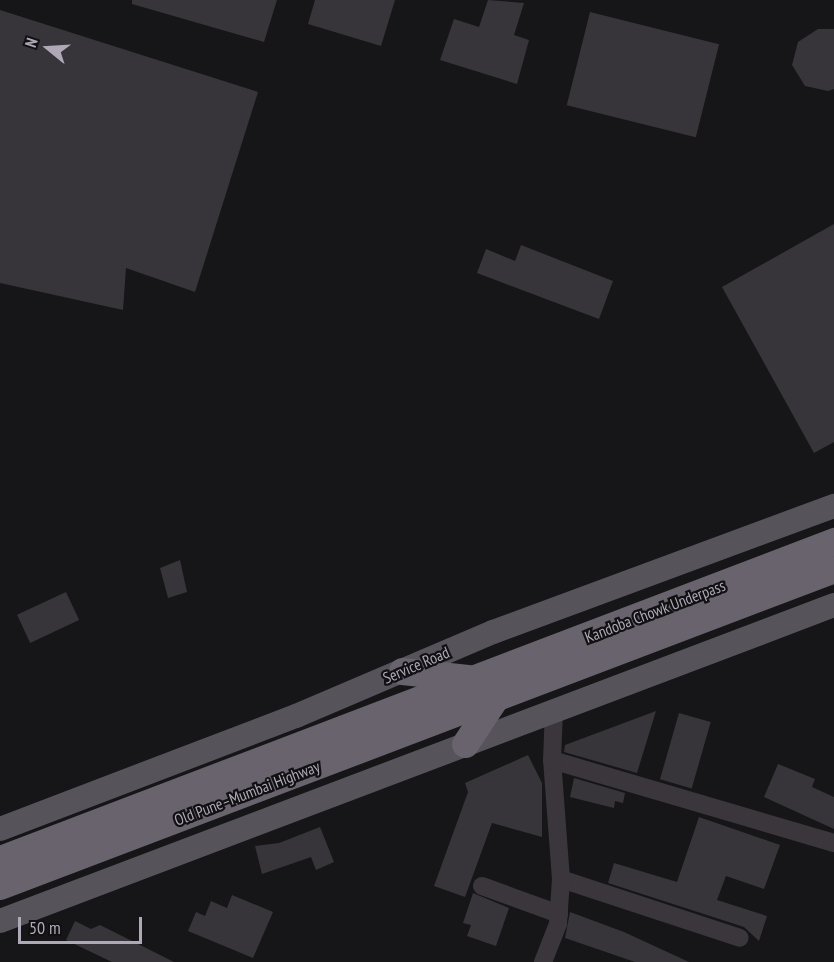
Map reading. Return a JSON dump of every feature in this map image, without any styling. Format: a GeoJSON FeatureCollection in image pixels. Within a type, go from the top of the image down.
{"type":"FeatureCollection","features":[{"type":"Feature","properties":{"kind":"highway","name":"Kandoba Chowk Underpass"},"geometry":{"type":"LineString","coordinates":[[475,679],[834,541]]}},
{"type":"Feature","properties":{"kind":"highway","name":"Kandoba Chowk Underpass"},"geometry":{"type":"LineString","coordinates":[[494,700],[834,568]]}},
{"type":"Feature","properties":{"kind":"highway"},"geometry":{"type":"LineString","coordinates":[[402,671],[475,679]]}},
{"type":"Feature","properties":{"kind":"highway","name":"Old Pune–Mumbai Highway"},"geometry":{"type":"LineString","coordinates":[[0,859],[475,679]]}},
{"type":"Feature","properties":{"kind":"highway"},"geometry":{"type":"LineString","coordinates":[[465,744],[494,700]]}},
{"type":"Feature","properties":{"kind":"highway","name":"Old Pune–Mumbai Highway"},"geometry":{"type":"LineString","coordinates":[[0,886],[494,700]]}},
{"type":"Feature","properties":{"kind":"main road","name":"Service Road"},"geometry":{"type":"LineString","coordinates":[[0,829],[402,671],[493,632],[834,506]]}},
{"type":"Feature","properties":{"kind":"main road"},"geometry":{"type":"LineString","coordinates":[[0,921],[834,605]]}},
{"type":"Feature","properties":{"kind":"street"},"geometry":{"type":"LineString","coordinates":[[543,962],[559,914],[561,879],[552,760],[554,710]]}},
{"type":"Feature","properties":{"kind":"street"},"geometry":{"type":"LineString","coordinates":[[552,760],[834,843]]}},
{"type":"Feature","properties":{"kind":"street"},"geometry":{"type":"LineString","coordinates":[[561,879],[740,938]]}},
{"type":"Feature","properties":{"kind":"street"},"geometry":{"type":"LineString","coordinates":[[482,886],[559,914]]}},
{"type":"Feature","properties":{"kind":"building"},"geometry":{"type":"Polygon","coordinates":[[[132,0],[277,0],[264,42],[132,4],[132,0]]]}},
{"type":"Feature","properties":{"kind":"building"},"geometry":{"type":"Polygon","coordinates":[[[315,0],[395,0],[381,46],[308,24],[315,0]]]}},
{"type":"Feature","properties":{"kind":"building"},"geometry":{"type":"Polygon","coordinates":[[[488,0],[524,3],[514,35],[529,40],[517,84],[440,60],[454,19],[479,27],[488,0]]]}},
{"type":"Feature","properties":{"kind":"building"},"geometry":{"type":"Polygon","coordinates":[[[0,10],[258,92],[195,292],[126,268],[123,310],[0,283],[0,10]]]}},
{"type":"Feature","properties":{"kind":"building"},"geometry":{"type":"Polygon","coordinates":[[[590,12],[719,44],[696,137],[567,105],[590,12]]]}},
{"type":"Feature","properties":{"kind":"building"},"geometry":{"type":"Polygon","coordinates":[[[818,29],[834,29],[834,89],[828,91],[805,86],[792,65],[798,42],[818,29]]]}},
{"type":"Feature","properties":{"kind":"building"},"geometry":{"type":"Polygon","coordinates":[[[834,224],[834,442],[814,453],[722,287],[834,224]]]}},
{"type":"Feature","properties":{"kind":"building"},"geometry":{"type":"Polygon","coordinates":[[[521,245],[613,281],[599,319],[477,273],[486,249],[515,261],[521,245]]]}},
{"type":"Feature","properties":{"kind":"building"},"geometry":{"type":"Polygon","coordinates":[[[180,560],[187,592],[168,598],[160,568],[180,560]]]}},
{"type":"Feature","properties":{"kind":"building"},"geometry":{"type":"Polygon","coordinates":[[[66,592],[79,620],[30,643],[17,615],[66,592]]]}},
{"type":"Feature","properties":{"kind":"building"},"geometry":{"type":"Polygon","coordinates":[[[656,711],[637,773],[564,752],[565,745],[656,711]]]}},
{"type":"Feature","properties":{"kind":"building"},"geometry":{"type":"Polygon","coordinates":[[[679,713],[711,722],[692,788],[660,779],[679,713]]]}},
{"type":"Feature","properties":{"kind":"building"},"geometry":{"type":"Polygon","coordinates":[[[528,755],[542,783],[542,837],[492,823],[465,897],[434,886],[468,792],[465,783],[528,755]]]}},
{"type":"Feature","properties":{"kind":"building"},"geometry":{"type":"Polygon","coordinates":[[[778,764],[815,779],[812,787],[834,797],[834,829],[764,797],[778,764]]]}},
{"type":"Feature","properties":{"kind":"building"},"geometry":{"type":"Polygon","coordinates":[[[574,778],[625,793],[623,803],[615,801],[614,808],[570,797],[574,778]]]}},
{"type":"Feature","properties":{"kind":"building"},"geometry":{"type":"Polygon","coordinates":[[[699,817],[780,845],[764,889],[726,876],[717,900],[767,916],[759,941],[744,927],[608,883],[614,863],[677,882],[699,817]]]}},
{"type":"Feature","properties":{"kind":"building"},"geometry":{"type":"Polygon","coordinates":[[[320,827],[334,862],[316,870],[311,857],[262,874],[255,846],[279,843],[320,827]]]}},
{"type":"Feature","properties":{"kind":"building"},"geometry":{"type":"Polygon","coordinates":[[[473,893],[509,908],[496,946],[467,936],[471,925],[463,923],[473,893]]]}},
{"type":"Feature","properties":{"kind":"building"},"geometry":{"type":"Polygon","coordinates":[[[232,895],[273,912],[253,958],[188,931],[196,912],[205,916],[211,901],[227,908],[232,895]]]}},
{"type":"Feature","properties":{"kind":"building"},"geometry":{"type":"Polygon","coordinates":[[[570,912],[624,932],[689,962],[635,962],[565,938],[570,912]]]}},
{"type":"Feature","properties":{"kind":"building"},"geometry":{"type":"Polygon","coordinates":[[[75,921],[91,929],[100,925],[174,962],[112,962],[66,940],[75,921]]]}}]}
